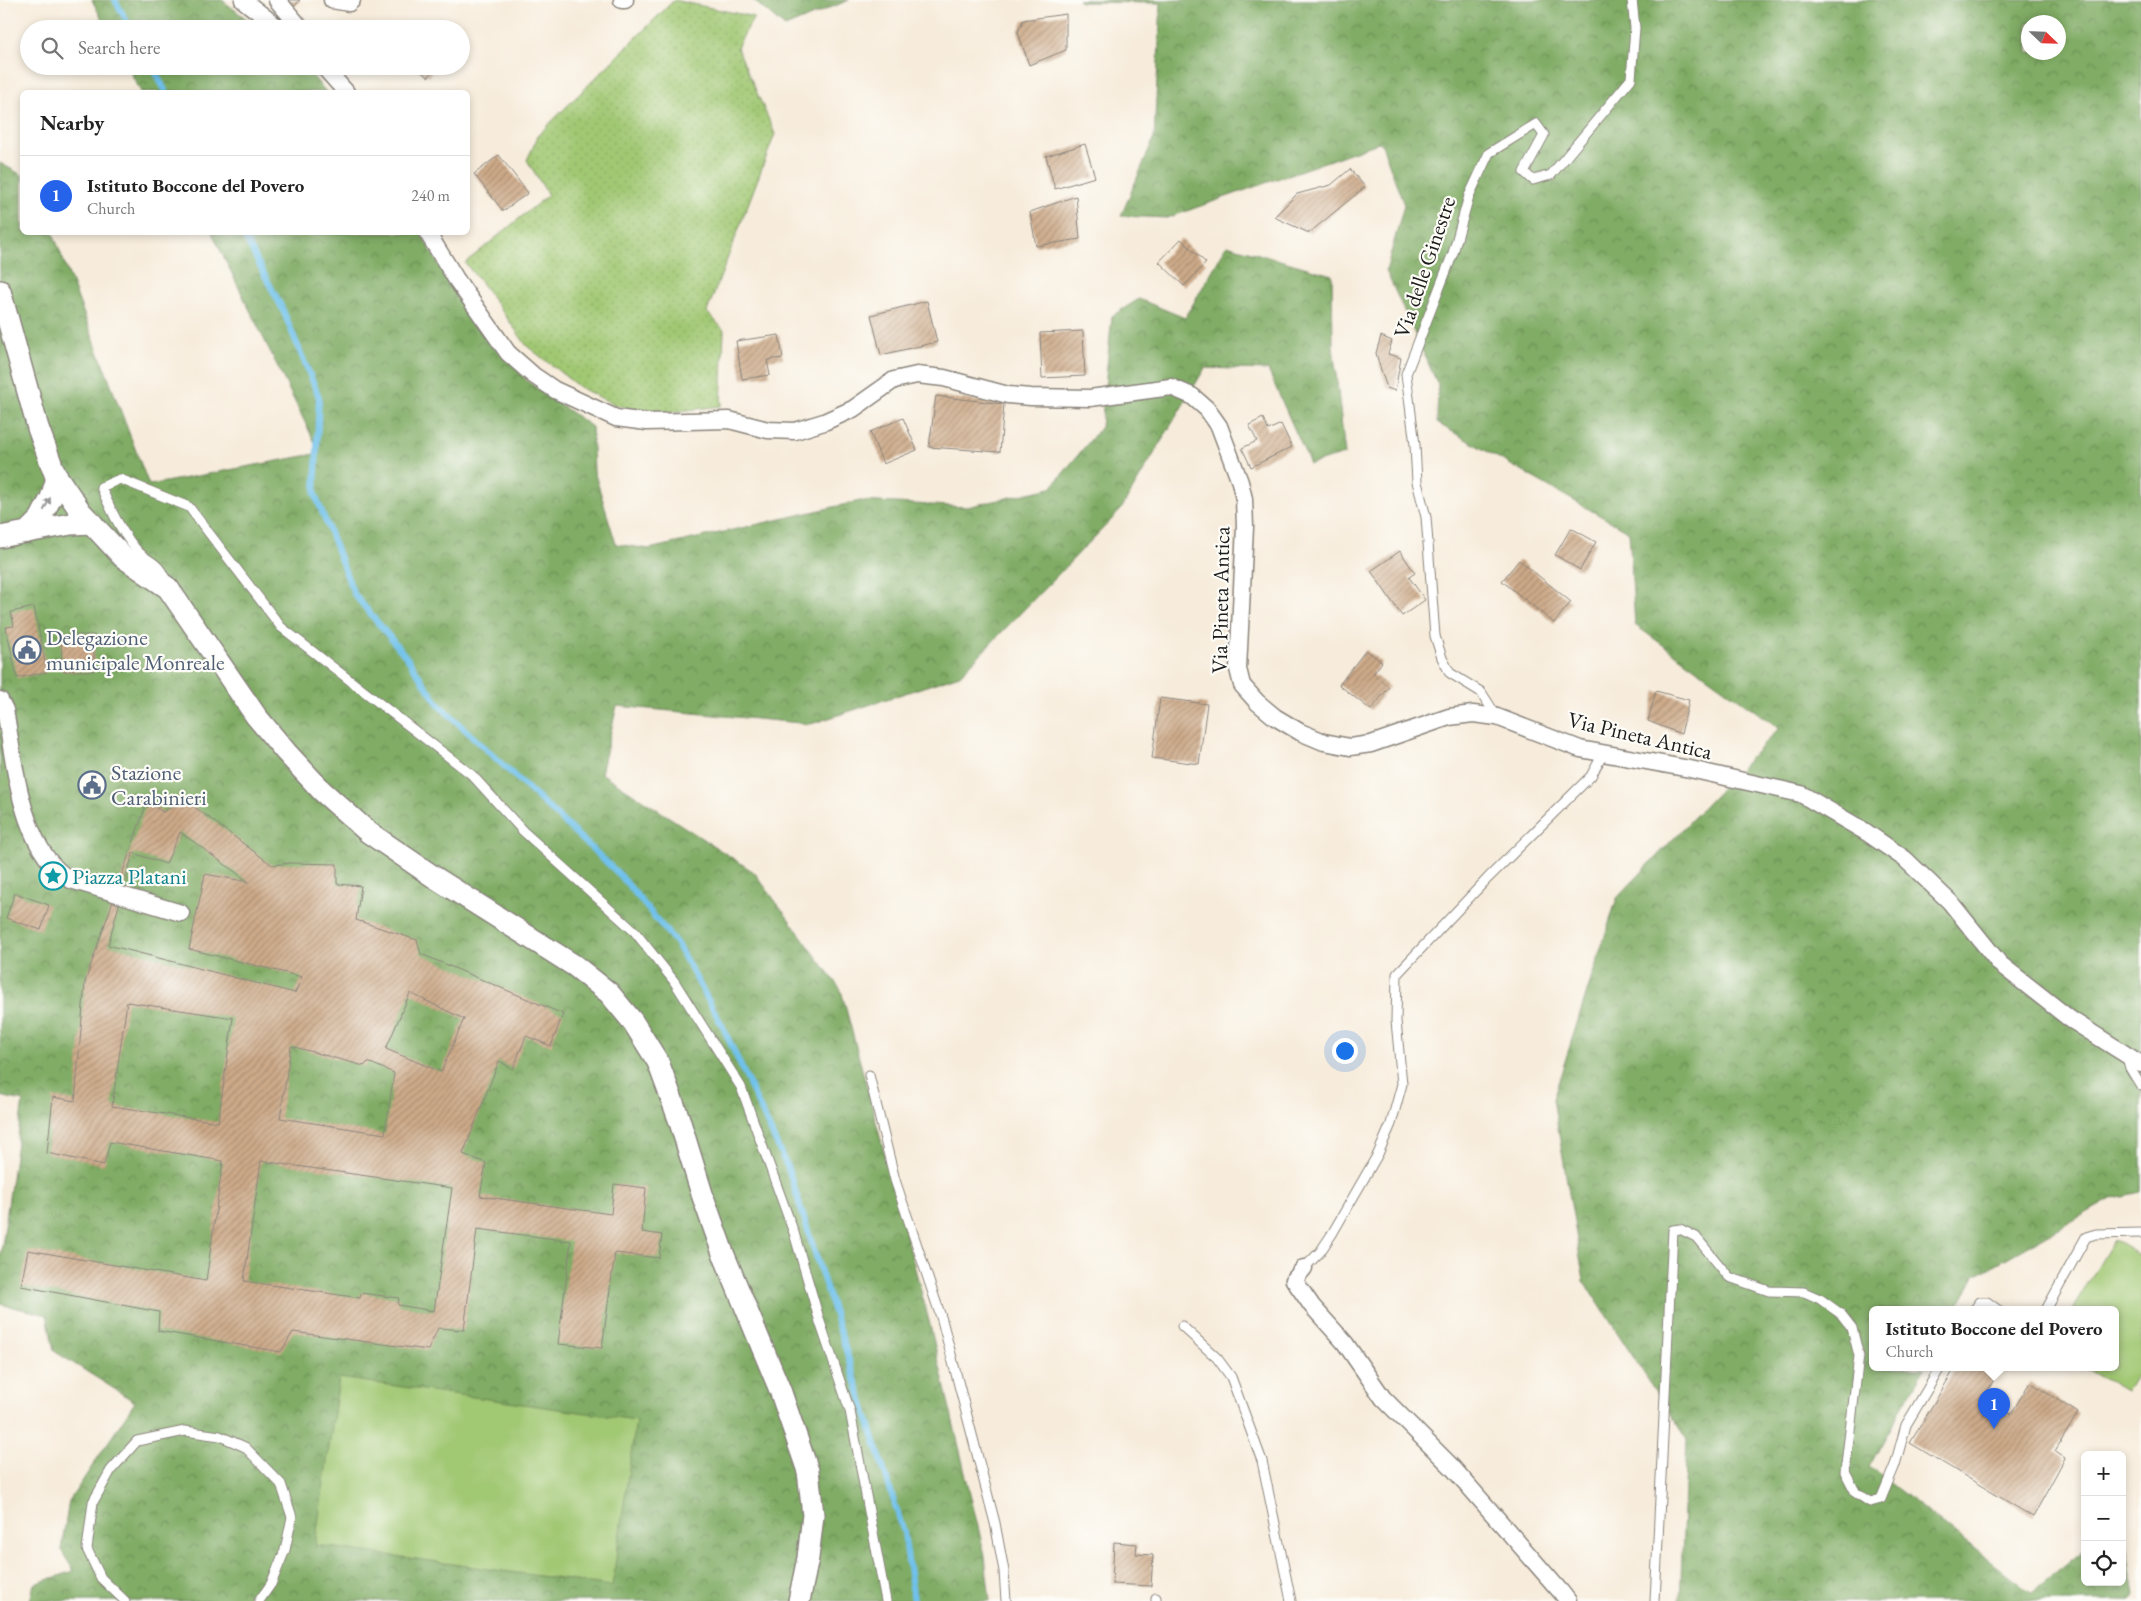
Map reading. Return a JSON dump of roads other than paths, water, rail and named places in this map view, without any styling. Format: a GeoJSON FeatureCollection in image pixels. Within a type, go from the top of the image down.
{"type":"FeatureCollection","features":[{"type":"Feature","properties":{"kind":"street"},"geometry":{"type":"LineString","coordinates":[[243,0],[269,20]]}},
{"type":"Feature","properties":{"kind":"street"},"geometry":{"type":"LineString","coordinates":[[277,0],[294,20]]}},
{"type":"Feature","properties":{"kind":"street"},"geometry":{"type":"LineString","coordinates":[[332,0],[349,3],[352,0]]}},
{"type":"Feature","properties":{"kind":"street"},"geometry":{"type":"LineString","coordinates":[[331,75],[344,90]]}},
{"type":"Feature","properties":{"kind":"street","name":"Via Pineta Antica"},"geometry":{"type":"LineString","coordinates":[[430,235],[456,279],[508,353],[554,390],[616,418],[647,422],[730,420],[768,430],[796,431],[824,422],[854,408],[894,380],[917,375],[944,378],[1008,395],[1031,397],[1090,398],[1171,387],[1192,396],[1207,408],[1219,426],[1244,499],[1245,527],[1238,669],[1242,685],[1257,702],[1275,717],[1300,732],[1324,742],[1350,748],[1371,744],[1449,717],[1473,714],[1498,717],[1580,749],[1690,769],[1801,794],[1866,832],[1905,859],[1950,902],[2000,964],[2070,1019],[2141,1064]]}},
{"type":"Feature","properties":{"kind":"street"},"geometry":{"type":"LineString","coordinates":[[0,291],[38,428],[57,478],[81,512],[123,558],[168,588],[256,716],[322,791],[368,832],[575,966],[609,993],[634,1022],[658,1062],[679,1119],[703,1197],[723,1253],[780,1390],[808,1471],[813,1515],[808,1558],[798,1601]]}},
{"type":"Feature","properties":{"kind":"street"},"geometry":{"type":"LineString","coordinates":[[26,532],[40,518],[51,498],[57,478]]}},
{"type":"Feature","properties":{"kind":"street"},"geometry":{"type":"LineString","coordinates":[[0,538],[70,524],[92,523]]}},
{"type":"Feature","properties":{"kind":"street"},"geometry":{"type":"LineString","coordinates":[[0,700],[5,710],[18,789],[39,846],[50,863],[60,874],[71,880],[181,913]]}},
{"type":"Feature","properties":{"kind":"street"},"geometry":{"type":"LineString","coordinates":[[1304,1268],[1294,1280],[1312,1306],[1345,1343],[1383,1398],[1452,1467],[1568,1601]]}},
{"type":"Feature","properties":{"kind":"lane","name":"Via delle Ginestre"},"geometry":{"type":"LineString","coordinates":[[1498,717],[1480,692],[1450,672],[1442,658],[1435,636],[1426,517],[1417,482],[1415,444],[1406,374],[1453,253],[1469,196],[1488,153],[1536,124],[1544,136],[1524,172],[1533,180],[1552,176],[1631,79],[1635,28],[1632,0]]}},
{"type":"Feature","properties":{"kind":"lane"},"geometry":{"type":"LineString","coordinates":[[168,588],[161,568],[136,550],[113,514],[101,487],[120,479],[189,507],[281,627],[472,774],[523,831],[635,932],[674,981],[741,1087],[794,1233],[820,1322],[850,1411],[886,1601]]}},
{"type":"Feature","properties":{"kind":"lane"},"geometry":{"type":"LineString","coordinates":[[1304,1268],[1320,1252],[1332,1234],[1378,1154],[1391,1124],[1402,1084],[1396,1021],[1397,974],[1481,885],[1591,776],[1603,754]]}},
{"type":"Feature","properties":{"kind":"lane"},"geometry":{"type":"LineString","coordinates":[[2126,1054],[2130,1068],[2141,1086]]}},
{"type":"Feature","properties":{"kind":"lane"},"geometry":{"type":"LineString","coordinates":[[869,1075],[895,1180],[942,1320],[995,1522],[1004,1570],[1006,1601]]}},
{"type":"Feature","properties":{"kind":"lane"},"geometry":{"type":"LineString","coordinates":[[1655,1601],[1673,1230],[1680,1229],[1696,1236],[1729,1277],[1769,1291],[1804,1292],[1820,1299],[1841,1314],[1852,1328],[1859,1356],[1845,1472],[1856,1493],[1870,1502],[1881,1498],[1895,1465],[1906,1425],[1938,1371]]}},
{"type":"Feature","properties":{"kind":"lane"},"geometry":{"type":"LineString","coordinates":[[2048,1306],[2086,1237],[2096,1234],[2141,1233]]}},
{"type":"Feature","properties":{"kind":"lane"},"geometry":{"type":"LineString","coordinates":[[1977,1306],[1980,1302],[1987,1302],[1992,1306]]}},
{"type":"Feature","properties":{"kind":"lane"},"geometry":{"type":"LineString","coordinates":[[1182,1326],[1217,1358],[1230,1377],[1262,1461],[1291,1601]]}},
{"type":"Feature","properties":{"kind":"lane"},"geometry":{"type":"LineString","coordinates":[[125,1601],[101,1578],[87,1548],[93,1502],[111,1470],[137,1441],[185,1431],[220,1436],[245,1447],[281,1484],[292,1517],[285,1550],[271,1584],[259,1601]]}},
{"type":"Feature","properties":{"kind":"waterway"},"geometry":{"type":"LineString","coordinates":[[115,0],[126,20]]}},
{"type":"Feature","properties":{"kind":"waterway"},"geometry":{"type":"LineString","coordinates":[[157,75],[165,90]]}},
{"type":"Feature","properties":{"kind":"waterway"},"geometry":{"type":"LineString","coordinates":[[244,235],[282,308],[319,397],[315,494],[354,594],[407,658],[439,705],[620,875],[677,944],[722,1025],[789,1171],[904,1533],[914,1601]]}},
{"type":"Feature","properties":{"kind":"place","name":"Delegazione municipale Monreale"},"geometry":{"type":"Point","coordinates":[27,650]}},
{"type":"Feature","properties":{"kind":"place","name":"Stazione Carabinieri"},"geometry":{"type":"Point","coordinates":[92,785]}},
{"type":"Feature","properties":{"kind":"place","name":"Piazza Platani"},"geometry":{"type":"Point","coordinates":[53,876]}},
{"type":"Feature","properties":{"kind":"place","name":"Istituto Boccone del Povero"},"geometry":{"type":"Point","coordinates":[1994,1429]}}]}
